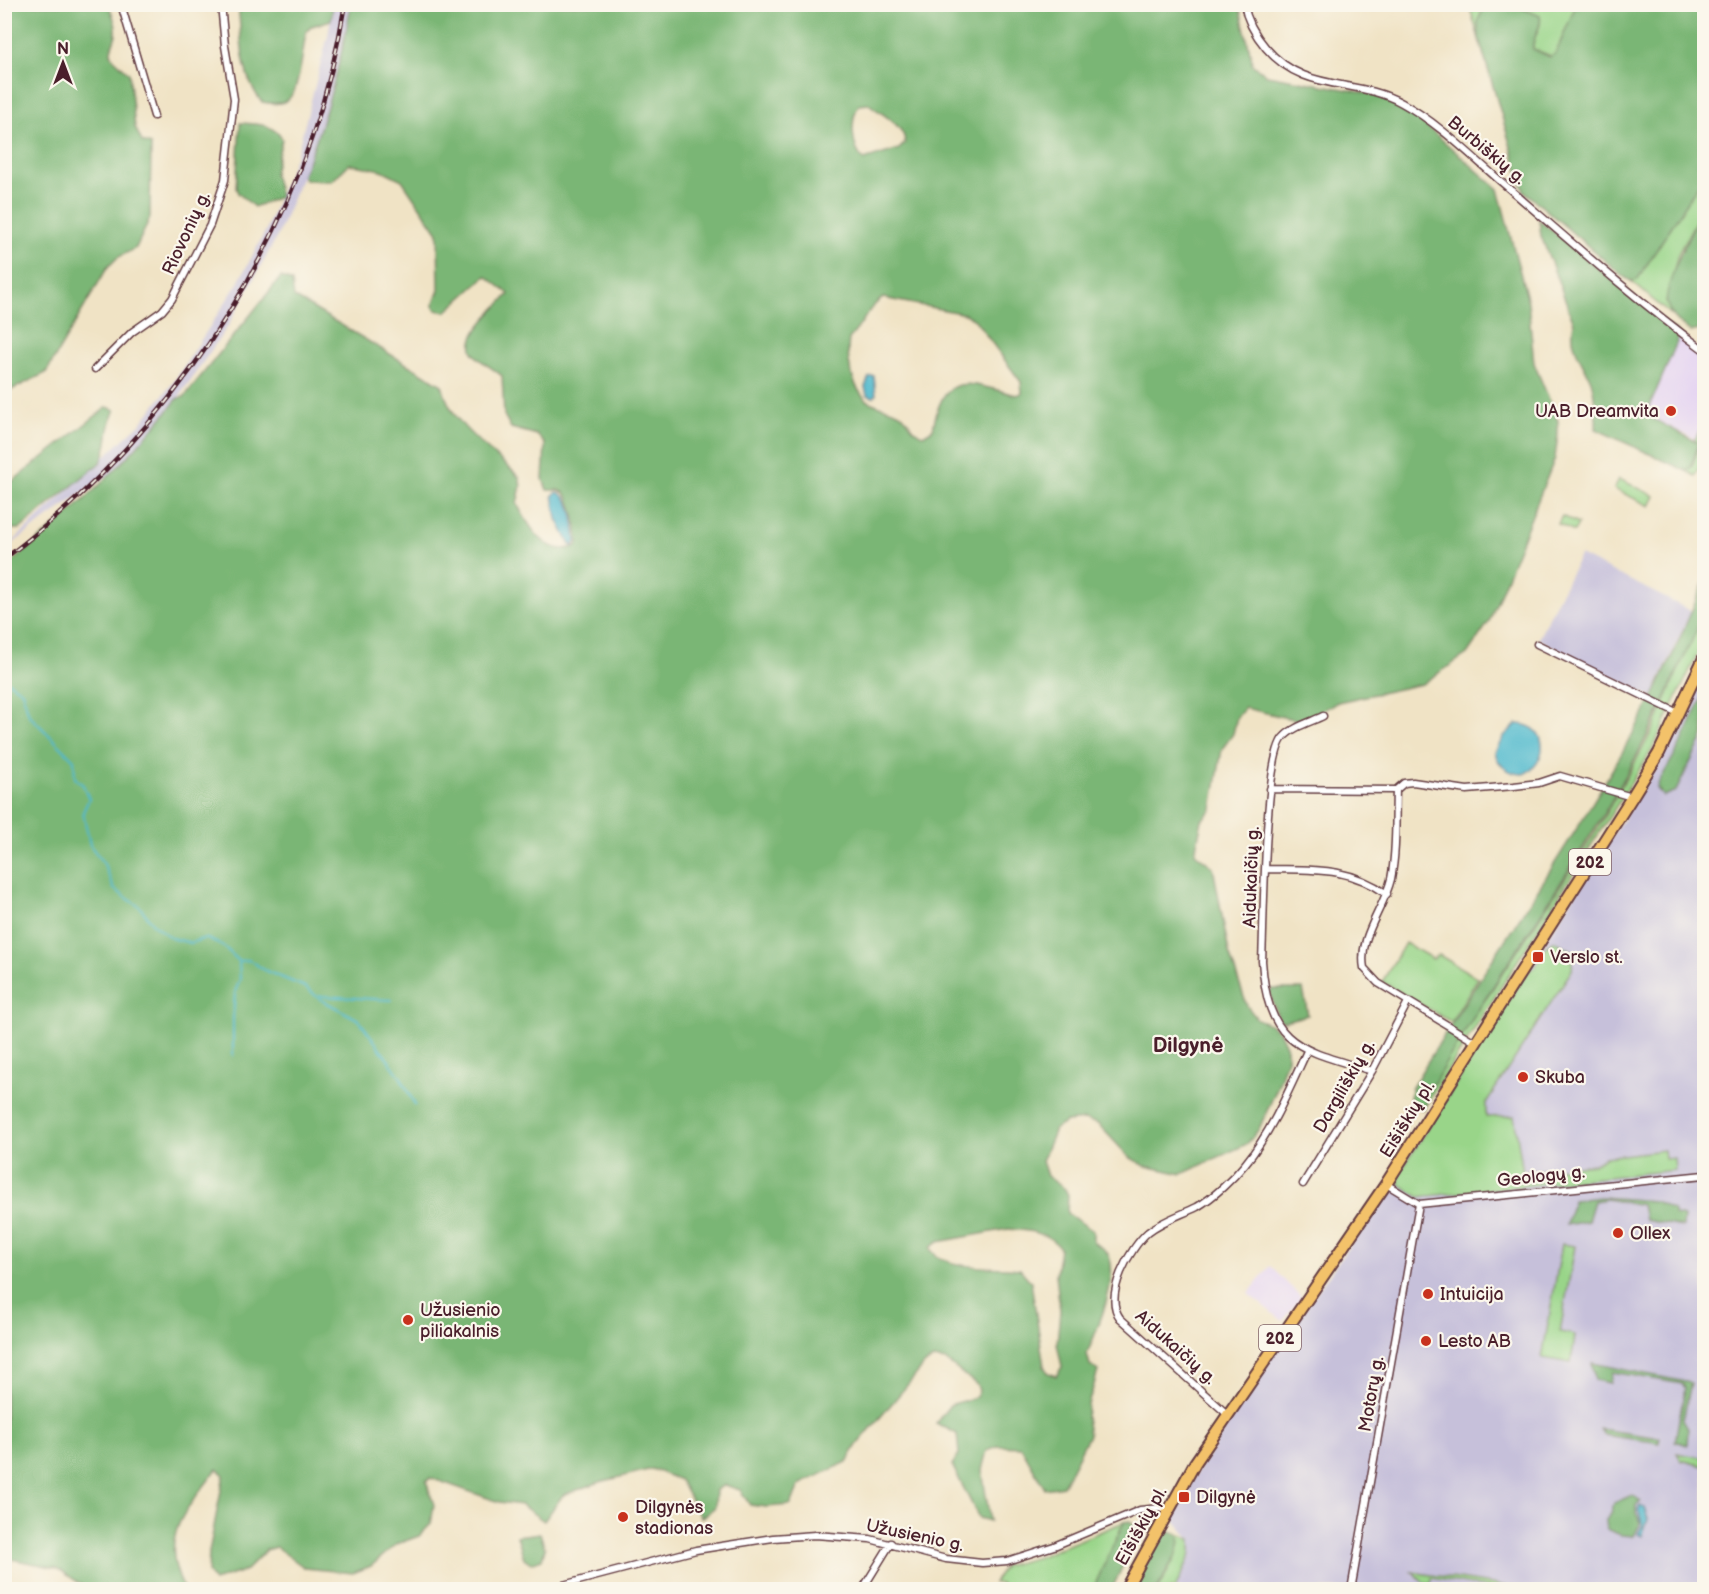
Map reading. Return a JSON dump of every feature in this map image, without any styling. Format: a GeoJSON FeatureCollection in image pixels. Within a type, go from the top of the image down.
{"type":"FeatureCollection","features":[{"type":"Feature","properties":{"kind":"main road","name":"Eišiškių pl."},"geometry":{"type":"LineString","coordinates":[[1125,1590],[1167,1511],[1227,1414],[1386,1184],[1659,753],[1704,658]]}},
{"type":"Feature","properties":{"kind":"street"},"geometry":{"type":"LineString","coordinates":[[121,4],[154,116]]}},
{"type":"Feature","properties":{"kind":"street","name":"Riovonių g."},"geometry":{"type":"LineString","coordinates":[[95,369],[132,332],[162,311],[172,299],[220,200],[234,106],[221,4]]}},
{"type":"Feature","properties":{"kind":"street","name":"Burbiškių g."},"geometry":{"type":"LineString","coordinates":[[1244,4],[1254,33],[1271,54],[1291,71],[1304,78],[1327,84],[1382,93],[1422,115],[1582,252],[1704,350]]}},
{"type":"Feature","properties":{"kind":"street"},"geometry":{"type":"LineString","coordinates":[[1537,644],[1678,713]]}},
{"type":"Feature","properties":{"kind":"street","name":"Aidukaičių g."},"geometry":{"type":"LineString","coordinates":[[1323,716],[1290,732],[1282,739],[1270,789],[1262,961],[1267,999],[1284,1033],[1306,1051],[1372,1071]]}},
{"type":"Feature","properties":{"kind":"street"},"geometry":{"type":"LineString","coordinates":[[1270,789],[1396,790],[1404,783],[1413,782],[1467,790],[1539,783],[1560,776],[1632,796]]}},
{"type":"Feature","properties":{"kind":"street"},"geometry":{"type":"LineString","coordinates":[[1396,790],[1393,863],[1387,894],[1365,942],[1364,966],[1367,974],[1378,983],[1475,1042]]}},
{"type":"Feature","properties":{"kind":"street"},"geometry":{"type":"LineString","coordinates":[[1267,868],[1329,870],[1348,873],[1369,881],[1387,894]]}},
{"type":"Feature","properties":{"kind":"street","name":"Dargiliškių g."},"geometry":{"type":"LineString","coordinates":[[1303,1184],[1372,1071],[1408,1002]]}},
{"type":"Feature","properties":{"kind":"street","name":"Aidukaičių g."},"geometry":{"type":"LineString","coordinates":[[1227,1414],[1120,1318],[1115,1304],[1118,1280],[1125,1261],[1148,1232],[1173,1216],[1204,1202],[1245,1164],[1283,1103],[1306,1051]]}},
{"type":"Feature","properties":{"kind":"street","name":"Geologų g."},"geometry":{"type":"LineString","coordinates":[[1419,1204],[1704,1175]]}},
{"type":"Feature","properties":{"kind":"street"},"geometry":{"type":"LineString","coordinates":[[1386,1184],[1419,1204]]}},
{"type":"Feature","properties":{"kind":"street","name":"Motorų g."},"geometry":{"type":"LineString","coordinates":[[1351,1590],[1419,1204]]}},
{"type":"Feature","properties":{"kind":"street","name":"Užusienio g."},"geometry":{"type":"LineString","coordinates":[[544,1590],[656,1559],[761,1539],[830,1536],[891,1543],[954,1561],[1007,1561],[1054,1546],[1140,1510],[1151,1508],[1167,1511]]}},
{"type":"Feature","properties":{"kind":"street"},"geometry":{"type":"LineString","coordinates":[[862,1590],[891,1543]]}},
{"type":"Feature","properties":{"kind":"shaded area"},"geometry":{"type":"Polygon","coordinates":[[[333,5],[351,5],[344,46],[319,134],[278,235],[228,326],[178,398],[147,437],[117,468],[5,549],[142,422],[175,380],[238,283],[266,230],[298,150],[328,36],[333,5]]]}},
{"type":"Feature","properties":{"kind":"shaded area"},"geometry":{"type":"Polygon","coordinates":[[[1680,335],[1704,354],[1704,422],[1695,439],[1646,415],[1680,335]]]}},
{"type":"Feature","properties":{"kind":"shaded area"},"geometry":{"type":"Polygon","coordinates":[[[1580,555],[1691,611],[1652,697],[1538,639],[1580,555]]]}},
{"type":"Feature","properties":{"kind":"shaded area"},"geometry":{"type":"Polygon","coordinates":[[[1704,670],[1704,1589],[1175,1589],[1191,1554],[1191,1539],[1171,1516],[1187,1488],[1279,1346],[1369,1218],[1657,766],[1704,670]]]}},
{"type":"Feature","properties":{"kind":"shaded area"},"geometry":{"type":"Polygon","coordinates":[[[1270,1266],[1301,1297],[1283,1321],[1248,1294],[1270,1266]]]}},
{"type":"Feature","properties":{"kind":"green space"},"geometry":{"type":"Polygon","coordinates":[[[4,5],[109,5],[116,30],[111,56],[129,73],[135,127],[142,142],[151,145],[150,218],[136,248],[117,258],[107,268],[46,373],[5,393],[4,5]]]}},
{"type":"Feature","properties":{"kind":"green space"},"geometry":{"type":"Polygon","coordinates":[[[238,5],[333,5],[331,20],[312,26],[306,32],[298,80],[291,96],[286,101],[262,102],[249,80],[243,56],[238,5]]]}},
{"type":"Feature","properties":{"kind":"green space"},"geometry":{"type":"Polygon","coordinates":[[[351,5],[1239,5],[1253,65],[1267,75],[1377,95],[1415,116],[1498,189],[1528,302],[1534,363],[1558,421],[1555,458],[1489,622],[1467,654],[1422,684],[1338,702],[1301,721],[1245,708],[1237,717],[1233,734],[1222,749],[1212,809],[1202,820],[1195,853],[1213,867],[1229,953],[1247,1006],[1257,1019],[1272,1025],[1280,1033],[1287,1048],[1287,1059],[1259,1129],[1247,1144],[1182,1174],[1145,1166],[1129,1157],[1098,1124],[1085,1120],[1066,1122],[1055,1129],[1042,1161],[1047,1176],[1065,1189],[1068,1195],[1067,1213],[1093,1231],[1093,1242],[1105,1250],[1110,1259],[1110,1285],[1087,1354],[1090,1365],[1098,1371],[1086,1416],[1089,1435],[1063,1486],[1045,1489],[1021,1447],[998,1446],[987,1450],[982,1470],[990,1521],[979,1518],[952,1465],[959,1454],[957,1434],[936,1423],[950,1405],[976,1397],[979,1391],[977,1385],[946,1361],[933,1359],[925,1364],[857,1445],[847,1462],[799,1485],[791,1505],[766,1507],[750,1505],[740,1490],[725,1485],[716,1490],[715,1507],[701,1518],[680,1480],[652,1469],[600,1482],[563,1495],[544,1521],[521,1505],[499,1502],[431,1478],[426,1481],[434,1505],[431,1524],[419,1536],[397,1544],[371,1566],[353,1573],[305,1568],[276,1547],[266,1550],[246,1570],[214,1581],[208,1573],[209,1552],[224,1475],[217,1469],[186,1511],[174,1538],[173,1553],[176,1570],[184,1589],[88,1589],[57,1568],[5,1558],[5,567],[97,488],[159,422],[178,398],[184,397],[281,277],[292,282],[294,297],[442,385],[447,400],[463,425],[519,477],[521,486],[517,504],[533,530],[540,538],[556,548],[566,549],[577,546],[575,521],[569,499],[561,491],[547,490],[543,479],[545,444],[537,435],[511,428],[504,415],[502,376],[478,358],[472,348],[472,340],[476,331],[509,294],[486,276],[446,312],[436,310],[433,305],[439,290],[438,233],[402,180],[382,170],[349,164],[332,181],[305,180],[303,175],[325,112],[351,5]],[[869,104],[859,105],[853,125],[856,149],[864,160],[899,149],[905,143],[897,126],[869,104]],[[883,298],[849,339],[848,355],[852,374],[864,397],[874,404],[900,413],[919,433],[923,435],[933,429],[944,396],[952,388],[972,385],[1017,395],[1022,393],[1021,382],[975,320],[965,314],[883,298]],[[1008,1229],[938,1242],[930,1248],[946,1261],[970,1266],[1020,1269],[1031,1282],[1044,1366],[1048,1373],[1056,1376],[1062,1367],[1057,1343],[1060,1311],[1056,1274],[1060,1248],[1055,1242],[1030,1231],[1008,1229]]]}},
{"type":"Feature","properties":{"kind":"green space"},"geometry":{"type":"Polygon","coordinates":[[[1469,5],[1485,5],[1478,21],[1479,39],[1469,5]]]}},
{"type":"Feature","properties":{"kind":"green space"},"geometry":{"type":"Polygon","coordinates":[[[1485,5],[1514,5],[1540,16],[1540,25],[1533,49],[1550,57],[1556,53],[1576,5],[1704,5],[1704,176],[1637,280],[1631,281],[1624,277],[1524,191],[1479,39],[1478,21],[1485,5]]]}},
{"type":"Feature","properties":{"kind":"green space"},"geometry":{"type":"Polygon","coordinates":[[[1514,5],[1576,5],[1554,57],[1533,49],[1540,25],[1540,16],[1514,5]]]}},
{"type":"Feature","properties":{"kind":"green space"},"geometry":{"type":"Polygon","coordinates":[[[240,123],[269,127],[282,139],[274,173],[280,197],[254,207],[238,193],[236,188],[240,123]]]}},
{"type":"Feature","properties":{"kind":"green space"},"geometry":{"type":"Polygon","coordinates":[[[1704,176],[1704,205],[1678,254],[1666,302],[1673,317],[1631,281],[1637,280],[1704,176]]]}},
{"type":"Feature","properties":{"kind":"green space"},"geometry":{"type":"Polygon","coordinates":[[[1704,205],[1704,329],[1691,332],[1671,313],[1667,304],[1667,295],[1680,254],[1704,205]]]}},
{"type":"Feature","properties":{"kind":"green space"},"geometry":{"type":"Polygon","coordinates":[[[1539,220],[1680,335],[1646,415],[1699,443],[1690,469],[1686,471],[1596,429],[1592,385],[1577,353],[1573,339],[1574,323],[1541,236],[1539,220]]]}},
{"type":"Feature","properties":{"kind":"green space"},"geometry":{"type":"Polygon","coordinates":[[[107,407],[115,410],[101,462],[20,529],[5,529],[5,487],[107,407]]]}},
{"type":"Feature","properties":{"kind":"green space"},"geometry":{"type":"Polygon","coordinates":[[[1704,423],[1704,458],[1695,476],[1686,471],[1692,466],[1699,447],[1695,439],[1704,423]]]}},
{"type":"Feature","properties":{"kind":"green space"},"geometry":{"type":"Polygon","coordinates":[[[1619,479],[1655,496],[1650,506],[1614,489],[1619,479]]]}},
{"type":"Feature","properties":{"kind":"green space"},"geometry":{"type":"Polygon","coordinates":[[[1562,516],[1578,524],[1574,532],[1558,524],[1562,516]]]}},
{"type":"Feature","properties":{"kind":"green space"},"geometry":{"type":"Polygon","coordinates":[[[1704,582],[1705,603],[1702,616],[1649,732],[1589,838],[1458,1043],[1427,1096],[1427,1103],[1423,1110],[1410,1099],[1411,1089],[1565,847],[1624,748],[1659,684],[1704,582]]]}},
{"type":"Feature","properties":{"kind":"green space"},"geometry":{"type":"Polygon","coordinates":[[[1704,610],[1704,640],[1652,750],[1427,1103],[1427,1096],[1453,1049],[1593,836],[1632,768],[1653,729],[1704,610]]]}},
{"type":"Feature","properties":{"kind":"green space"},"geometry":{"type":"Polygon","coordinates":[[[1704,695],[1704,735],[1676,791],[1663,796],[1657,788],[1659,782],[1682,742],[1704,695]]]}},
{"type":"Feature","properties":{"kind":"green space"},"geometry":{"type":"Polygon","coordinates":[[[1555,941],[1570,950],[1573,960],[1572,970],[1486,1103],[1486,1117],[1514,1116],[1523,1172],[1594,1164],[1605,1157],[1664,1150],[1665,1159],[1674,1158],[1675,1170],[1419,1197],[1399,1184],[1399,1174],[1525,974],[1535,966],[1545,947],[1555,941]]]}},
{"type":"Feature","properties":{"kind":"green space"},"geometry":{"type":"Polygon","coordinates":[[[1405,943],[1433,959],[1439,955],[1478,978],[1451,1022],[1382,982],[1405,943]]]}},
{"type":"Feature","properties":{"kind":"green space"},"geometry":{"type":"Polygon","coordinates":[[[1272,989],[1303,989],[1308,1015],[1285,1021],[1279,1020],[1269,992],[1272,989]]]}},
{"type":"Feature","properties":{"kind":"green space"},"geometry":{"type":"Polygon","coordinates":[[[1601,1197],[1655,1201],[1674,1211],[1674,1215],[1684,1217],[1683,1227],[1645,1220],[1642,1205],[1606,1199],[1594,1201],[1588,1221],[1566,1225],[1573,1200],[1601,1197]]]}},
{"type":"Feature","properties":{"kind":"green space"},"geometry":{"type":"Polygon","coordinates":[[[1562,1244],[1575,1246],[1560,1332],[1575,1335],[1571,1363],[1542,1358],[1562,1244]]]}},
{"type":"Feature","properties":{"kind":"green space"},"geometry":{"type":"Polygon","coordinates":[[[1592,1363],[1691,1383],[1683,1420],[1688,1429],[1687,1445],[1675,1441],[1685,1388],[1682,1384],[1612,1372],[1610,1383],[1595,1380],[1592,1363]]]}},
{"type":"Feature","properties":{"kind":"green space"},"geometry":{"type":"Polygon","coordinates":[[[1600,1429],[1660,1438],[1660,1443],[1604,1435],[1600,1429]]]}},
{"type":"Feature","properties":{"kind":"green space"},"geometry":{"type":"Polygon","coordinates":[[[1677,1453],[1704,1458],[1703,1466],[1681,1460],[1677,1453]]]}},
{"type":"Feature","properties":{"kind":"green space"},"geometry":{"type":"Polygon","coordinates":[[[1632,1495],[1641,1501],[1636,1506],[1636,1513],[1641,1522],[1634,1536],[1621,1535],[1606,1529],[1605,1521],[1611,1514],[1614,1503],[1632,1495]]]}},
{"type":"Feature","properties":{"kind":"green space"},"geometry":{"type":"Polygon","coordinates":[[[1130,1521],[1139,1531],[1112,1589],[1093,1589],[1124,1522],[1130,1521]]]}},
{"type":"Feature","properties":{"kind":"green space"},"geometry":{"type":"Polygon","coordinates":[[[1124,1522],[1093,1589],[1002,1589],[1001,1584],[993,1583],[1004,1566],[1036,1558],[1124,1522]]]}},
{"type":"Feature","properties":{"kind":"green space"},"geometry":{"type":"Polygon","coordinates":[[[1169,1532],[1178,1534],[1180,1543],[1157,1589],[1132,1589],[1163,1534],[1169,1532]]]}},
{"type":"Feature","properties":{"kind":"green space"},"geometry":{"type":"Polygon","coordinates":[[[540,1533],[545,1548],[542,1559],[531,1563],[524,1558],[517,1536],[540,1533]]]}},
{"type":"Feature","properties":{"kind":"green space"},"geometry":{"type":"Polygon","coordinates":[[[1178,1534],[1191,1539],[1191,1554],[1175,1589],[1157,1590],[1178,1548],[1178,1534]]]}},
{"type":"Feature","properties":{"kind":"green space"},"geometry":{"type":"Polygon","coordinates":[[[1412,1572],[1524,1589],[1495,1589],[1432,1578],[1431,1584],[1423,1582],[1412,1572]]]}},
{"type":"Feature","properties":{"kind":"water"},"geometry":{"type":"Polygon","coordinates":[[[874,376],[876,395],[873,397],[867,395],[865,387],[869,377],[874,376]]]}},
{"type":"Feature","properties":{"kind":"water"},"geometry":{"type":"Polygon","coordinates":[[[557,492],[563,495],[570,506],[576,542],[573,546],[570,545],[557,519],[553,495],[557,492]]]}},
{"type":"Feature","properties":{"kind":"water"},"geometry":{"type":"Polygon","coordinates":[[[1517,724],[1528,726],[1536,731],[1541,738],[1542,746],[1537,763],[1523,774],[1513,773],[1505,768],[1495,752],[1504,736],[1517,724]]]}},
{"type":"Feature","properties":{"kind":"water"},"geometry":{"type":"Polygon","coordinates":[[[1640,1506],[1644,1508],[1648,1519],[1642,1536],[1638,1534],[1643,1524],[1638,1510],[1640,1506]]]}},
{"type":"Feature","properties":{"kind":"waterway"},"geometry":{"type":"LineString","coordinates":[[4,679],[22,691],[29,715],[74,760],[75,778],[83,785],[89,799],[83,812],[90,845],[104,864],[114,889],[140,907],[153,924],[171,938],[191,943],[205,938],[223,946],[239,961],[249,960],[266,971],[305,987],[320,999],[359,1020],[400,1076],[415,1105]]}},
{"type":"Feature","properties":{"kind":"waterway"},"geometry":{"type":"LineString","coordinates":[[233,1056],[233,1018],[235,992],[240,979],[239,961]]}},
{"type":"Feature","properties":{"kind":"waterway"},"geometry":{"type":"LineString","coordinates":[[320,996],[391,1000]]}},
{"type":"Feature","properties":{"kind":"railway"},"geometry":{"type":"LineString","coordinates":[[4,559],[68,506],[127,447],[181,383],[228,314],[268,242],[302,166],[327,86],[345,4]]}},
{"type":"Feature","properties":{"kind":"place","name":"UAB Dreamvita"},"geometry":{"type":"Point","coordinates":[1671,411]}},
{"type":"Feature","properties":{"kind":"place","name":"Verslo st."},"geometry":{"type":"Point","coordinates":[1538,957]}},
{"type":"Feature","properties":{"kind":"place","name":"Skuba"},"geometry":{"type":"Point","coordinates":[1523,1077]}},
{"type":"Feature","properties":{"kind":"place","name":"Ollex"},"geometry":{"type":"Point","coordinates":[1618,1233]}},
{"type":"Feature","properties":{"kind":"place","name":"Intuicija"},"geometry":{"type":"Point","coordinates":[1428,1294]}},
{"type":"Feature","properties":{"kind":"place","name":"Užusienio piliakalnis"},"geometry":{"type":"Point","coordinates":[408,1320]}},
{"type":"Feature","properties":{"kind":"place","name":"Lesto AB"},"geometry":{"type":"Point","coordinates":[1426,1341]}},
{"type":"Feature","properties":{"kind":"place","name":"Dilgynė"},"geometry":{"type":"Point","coordinates":[1184,1497]}},
{"type":"Feature","properties":{"kind":"place","name":"Dilgynės stadionas"},"geometry":{"type":"Point","coordinates":[623,1517]}},
{"type":"Feature","properties":{"kind":"district","name":"Dilgynė"},"geometry":{"type":"Point","coordinates":[1188,1045]}}]}
